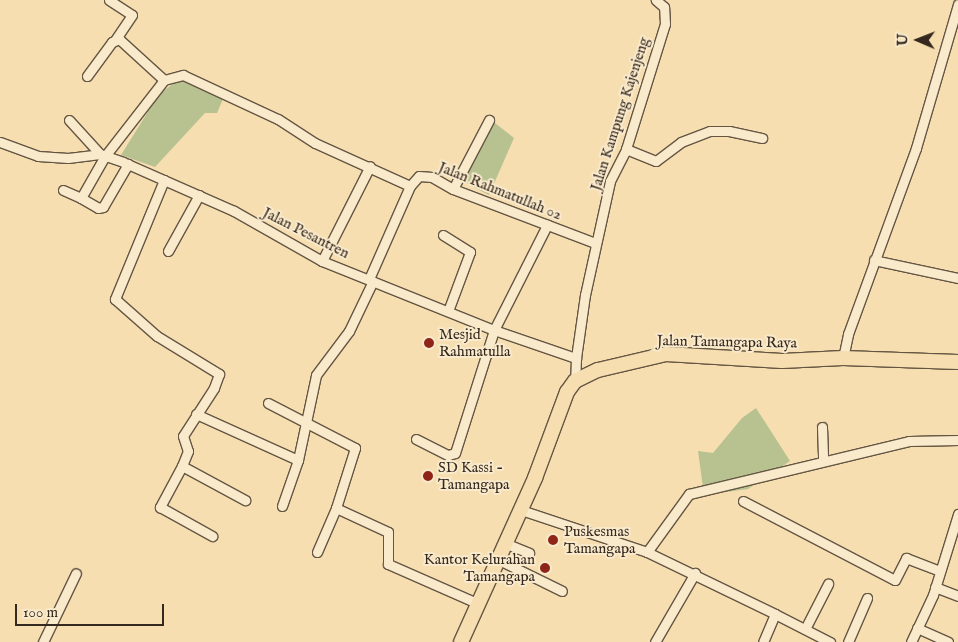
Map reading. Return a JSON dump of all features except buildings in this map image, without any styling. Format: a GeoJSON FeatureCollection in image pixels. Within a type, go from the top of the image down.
{"type":"FeatureCollection","features":[{"type":"Feature","properties":{"kind":"main road","name":"Jalan Tamangapa Raya"},"geometry":{"type":"LineString","coordinates":[[575,382],[598,370],[666,354],[782,361],[843,358],[958,362]]}},
{"type":"Feature","properties":{"kind":"main road"},"geometry":{"type":"LineString","coordinates":[[461,642],[507,544],[567,392],[575,382]]}},
{"type":"Feature","properties":{"kind":"street"},"geometry":{"type":"LineString","coordinates":[[86,76],[132,15],[109,0]]}},
{"type":"Feature","properties":{"kind":"street","name":"Jalan Kampung Kajenjeng"},"geometry":{"type":"LineString","coordinates":[[576,358],[595,243],[610,180],[626,150],[665,24],[664,7],[656,0]]}},
{"type":"Feature","properties":{"kind":"street"},"geometry":{"type":"LineString","coordinates":[[843,358],[848,334],[916,148],[958,4]]}},
{"type":"Feature","properties":{"kind":"street"},"geometry":{"type":"LineString","coordinates":[[116,38],[164,80]]}},
{"type":"Feature","properties":{"kind":"street"},"geometry":{"type":"LineString","coordinates":[[81,198],[103,155],[164,80],[183,75],[278,119],[315,143],[370,166],[410,186],[350,331],[316,376],[298,460],[282,506]]}},
{"type":"Feature","properties":{"kind":"street"},"geometry":{"type":"LineString","coordinates":[[69,120],[103,155]]}},
{"type":"Feature","properties":{"kind":"street"},"geometry":{"type":"LineString","coordinates":[[452,189],[489,120]]}},
{"type":"Feature","properties":{"kind":"street"},"geometry":{"type":"LineString","coordinates":[[626,150],[656,161],[681,142],[710,131],[729,131],[762,138]]}},
{"type":"Feature","properties":{"kind":"street","name":"Jalan Pesantren"},"geometry":{"type":"LineString","coordinates":[[0,142],[38,156],[68,158],[103,155],[128,164],[234,211],[322,261],[494,330],[576,358]]}},
{"type":"Feature","properties":{"kind":"street"},"geometry":{"type":"LineString","coordinates":[[63,190],[98,208],[103,207],[128,164]]}},
{"type":"Feature","properties":{"kind":"street"},"geometry":{"type":"LineString","coordinates":[[322,261],[370,166]]}},
{"type":"Feature","properties":{"kind":"street","name":"Jalan Rahmatullah 02"},"geometry":{"type":"LineString","coordinates":[[410,186],[415,178],[425,175],[452,189],[595,243]]}},
{"type":"Feature","properties":{"kind":"street"},"geometry":{"type":"LineString","coordinates":[[164,180],[115,298],[157,336],[219,374],[214,388],[196,414],[183,439],[188,451],[160,507],[212,536]]}},
{"type":"Feature","properties":{"kind":"street"},"geometry":{"type":"LineString","coordinates":[[168,251],[199,195]]}},
{"type":"Feature","properties":{"kind":"street"},"geometry":{"type":"LineString","coordinates":[[416,439],[448,455],[455,454],[494,330],[547,225]]}},
{"type":"Feature","properties":{"kind":"street"},"geometry":{"type":"LineString","coordinates":[[443,235],[470,252],[448,311]]}},
{"type":"Feature","properties":{"kind":"street"},"geometry":{"type":"LineString","coordinates":[[874,260],[958,278]]}},
{"type":"Feature","properties":{"kind":"street"},"geometry":{"type":"LineString","coordinates":[[575,382],[576,358]]}},
{"type":"Feature","properties":{"kind":"street"},"geometry":{"type":"LineString","coordinates":[[268,402],[306,424],[355,448],[336,508],[318,552]]}},
{"type":"Feature","properties":{"kind":"street"},"geometry":{"type":"LineString","coordinates":[[196,414],[298,460]]}},
{"type":"Feature","properties":{"kind":"street"},"geometry":{"type":"LineString","coordinates":[[822,426],[823,460]]}},
{"type":"Feature","properties":{"kind":"street"},"geometry":{"type":"LineString","coordinates":[[647,552],[689,494],[823,460],[909,441],[958,440]]}},
{"type":"Feature","properties":{"kind":"street"},"geometry":{"type":"LineString","coordinates":[[182,466],[245,500]]}},
{"type":"Feature","properties":{"kind":"street"},"geometry":{"type":"LineString","coordinates":[[743,501],[895,580],[906,558],[940,571]]}},
{"type":"Feature","properties":{"kind":"street"},"geometry":{"type":"LineString","coordinates":[[336,508],[388,532],[388,564],[479,604]]}},
{"type":"Feature","properties":{"kind":"street"},"geometry":{"type":"LineString","coordinates":[[521,510],[647,552],[695,573],[830,642]]}},
{"type":"Feature","properties":{"kind":"street"},"geometry":{"type":"LineString","coordinates":[[911,642],[935,587],[958,514]]}},
{"type":"Feature","properties":{"kind":"street"},"geometry":{"type":"LineString","coordinates":[[507,544],[529,553]]}},
{"type":"Feature","properties":{"kind":"street"},"geometry":{"type":"LineString","coordinates":[[499,560],[562,590]]}},
{"type":"Feature","properties":{"kind":"street"},"geometry":{"type":"LineString","coordinates":[[43,642],[76,573]]}},
{"type":"Feature","properties":{"kind":"street"},"geometry":{"type":"LineString","coordinates":[[655,642],[695,573]]}},
{"type":"Feature","properties":{"kind":"street"},"geometry":{"type":"LineString","coordinates":[[805,629],[828,584]]}},
{"type":"Feature","properties":{"kind":"street"},"geometry":{"type":"LineString","coordinates":[[935,587],[958,596]]}},
{"type":"Feature","properties":{"kind":"street"},"geometry":{"type":"LineString","coordinates":[[848,642],[867,598]]}},
{"type":"Feature","properties":{"kind":"street"},"geometry":{"type":"LineString","coordinates":[[763,642],[775,614]]}},
{"type":"Feature","properties":{"kind":"street"},"geometry":{"type":"LineString","coordinates":[[916,628],[948,642]]}},
{"type":"Feature","properties":{"kind":"green space"},"geometry":{"type":"Polygon","coordinates":[[[177,81],[191,83],[223,99],[217,113],[205,113],[155,167],[121,155],[159,94],[177,81]]]}},
{"type":"Feature","properties":{"kind":"green space"},"geometry":{"type":"Polygon","coordinates":[[[491,120],[514,138],[489,195],[458,179],[491,120]]]}},
{"type":"Feature","properties":{"kind":"green space"},"geometry":{"type":"Polygon","coordinates":[[[756,408],[790,461],[748,489],[704,495],[698,451],[713,453],[742,418],[756,408]]]}},
{"type":"Feature","properties":{"kind":"place","name":"Mesjid Rahmatulla"},"geometry":{"type":"Point","coordinates":[429,343]}},
{"type":"Feature","properties":{"kind":"place","name":"SD Kassi - Tamangapa"},"geometry":{"type":"Point","coordinates":[428,476]}},
{"type":"Feature","properties":{"kind":"place","name":"Puskesmas Tamangapa"},"geometry":{"type":"Point","coordinates":[553,540]}},
{"type":"Feature","properties":{"kind":"place","name":"Kantor Kelurahan Tamangapa"},"geometry":{"type":"Point","coordinates":[545,568]}}]}
